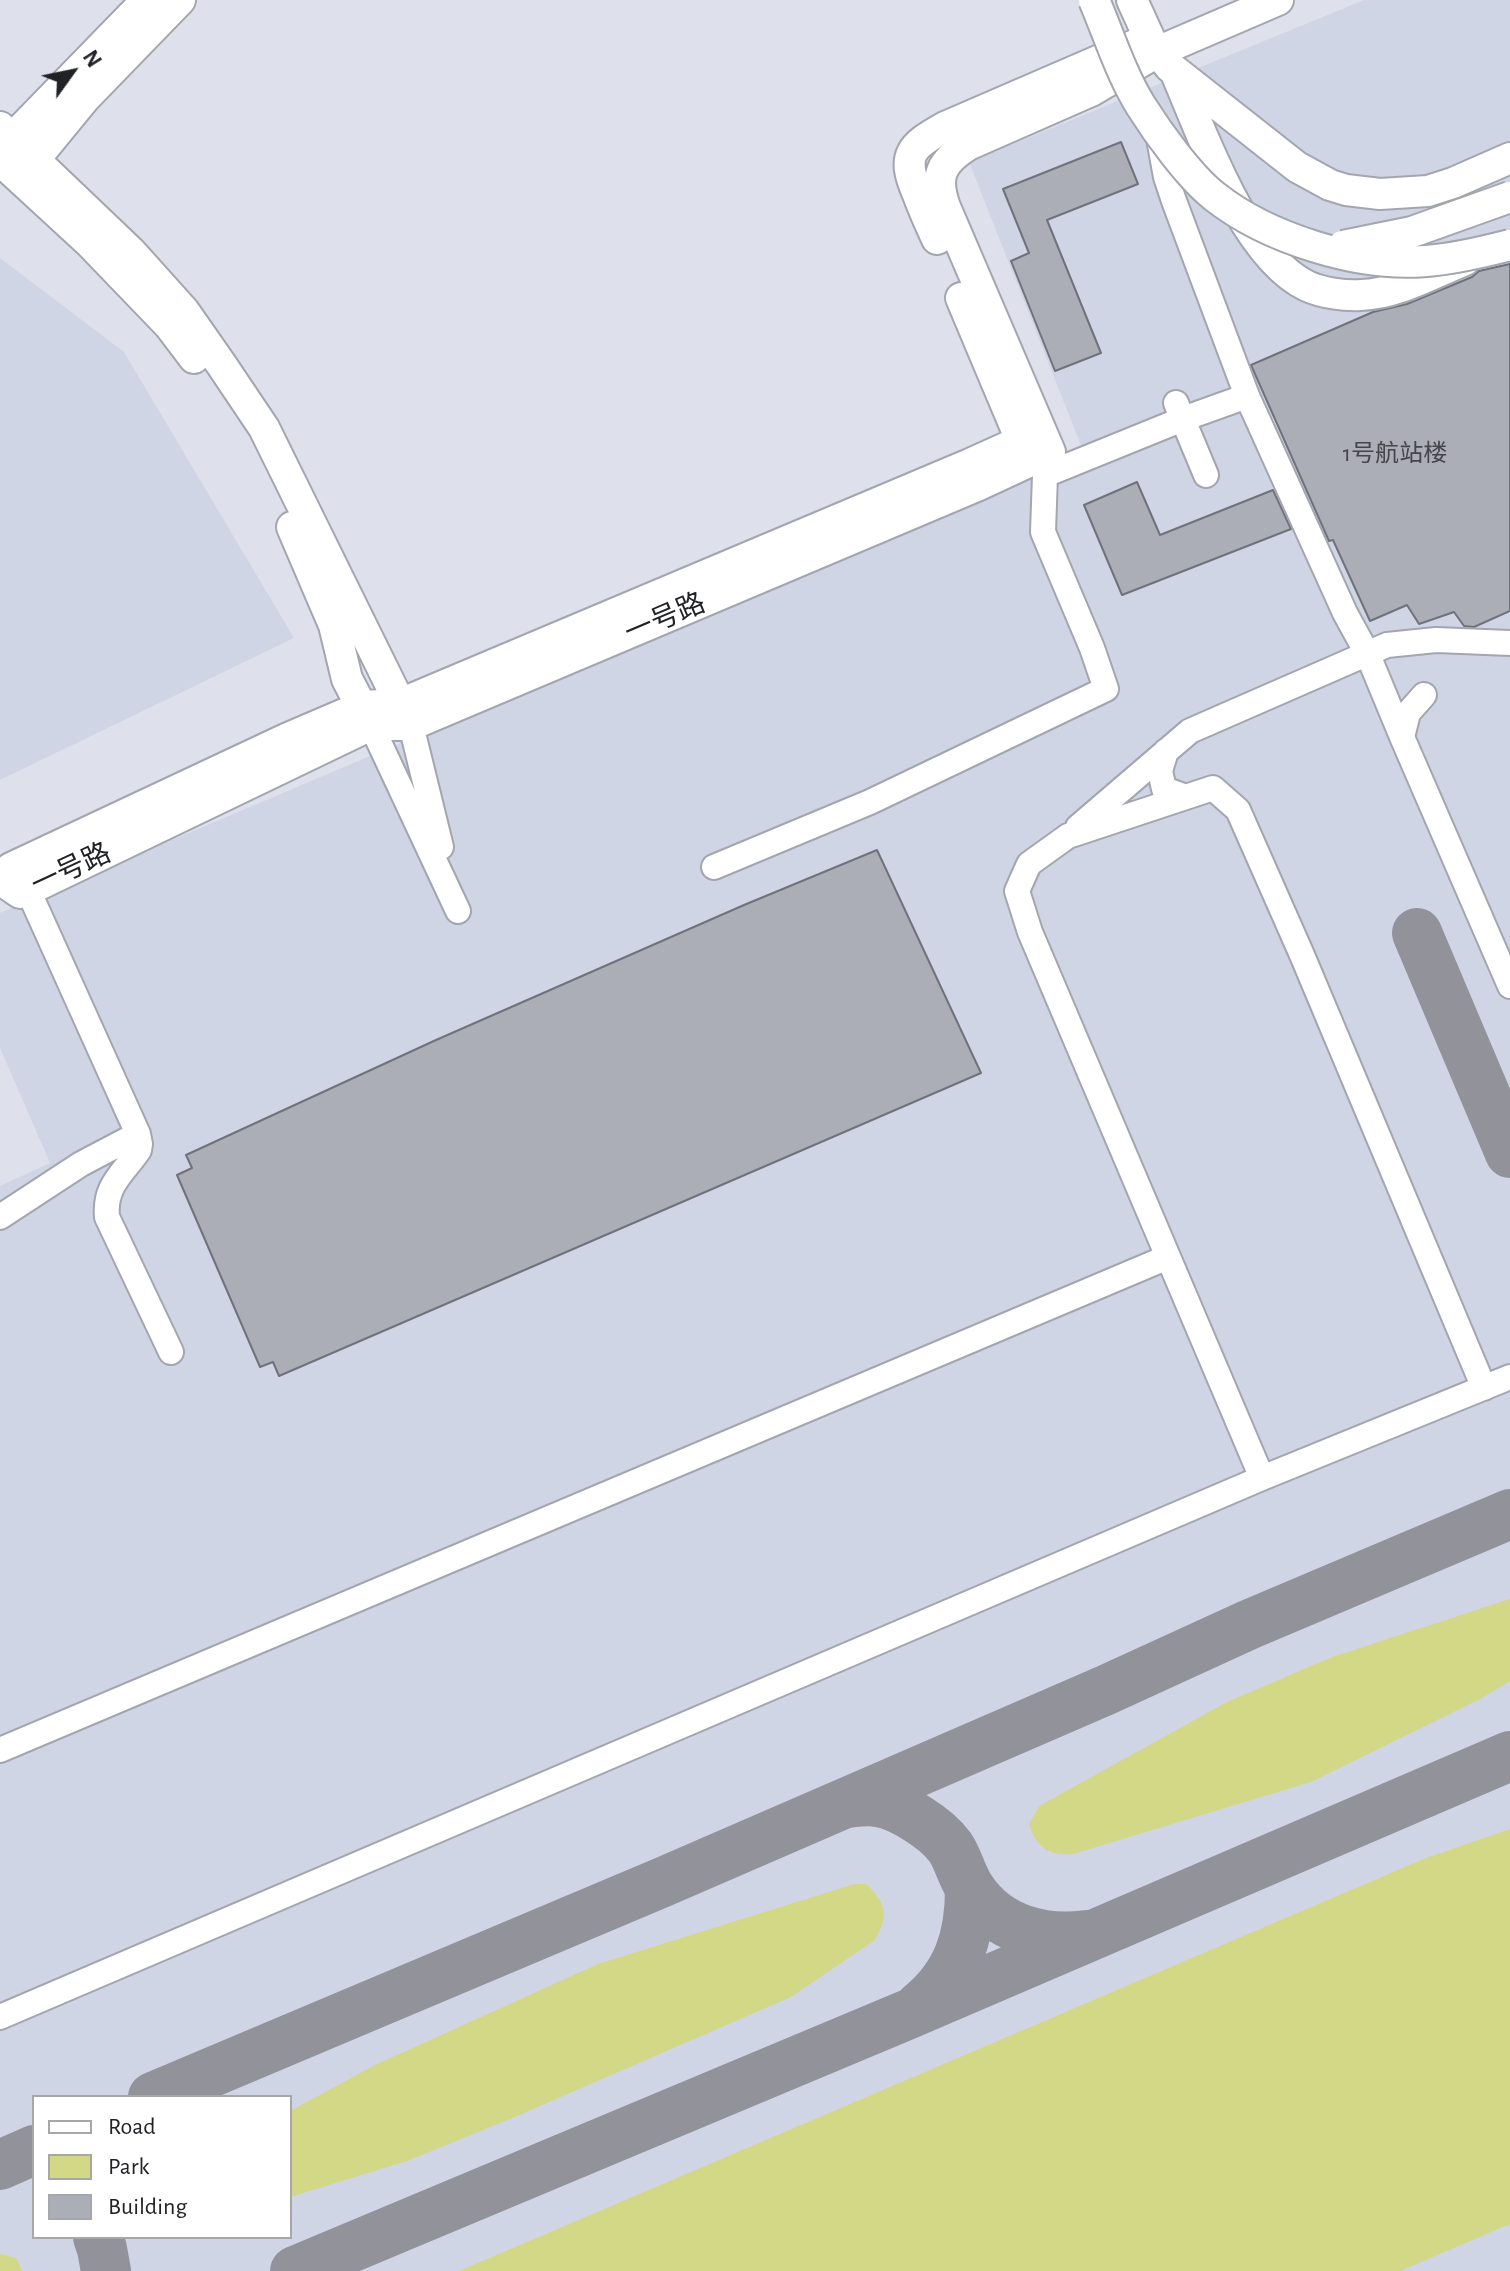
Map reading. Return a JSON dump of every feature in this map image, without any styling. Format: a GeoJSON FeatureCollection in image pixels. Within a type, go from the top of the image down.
{"type":"FeatureCollection","features":[{"type":"Feature","properties":{"kind":"main road"},"geometry":{"type":"LineString","coordinates":[[11,153],[147,0]]}},
{"type":"Feature","properties":{"kind":"main road"},"geometry":{"type":"LineString","coordinates":[[11,153],[85,98],[180,0]]}},
{"type":"Feature","properties":{"kind":"main road"},"geometry":{"type":"LineString","coordinates":[[1094,0],[1141,105],[1195,176],[1211,194],[1230,207],[1280,233],[1325,250],[1376,259],[1425,261],[1510,243]]}},
{"type":"Feature","properties":{"kind":"main road"},"geometry":{"type":"LineString","coordinates":[[1132,0],[1245,222],[1286,272],[1308,287],[1362,295],[1389,290],[1510,243]]}},
{"type":"Feature","properties":{"kind":"main road"},"geometry":{"type":"LineString","coordinates":[[1161,54],[1278,0]]}},
{"type":"Feature","properties":{"kind":"main road"},"geometry":{"type":"LineString","coordinates":[[1161,54],[1297,167],[1346,190],[1380,194],[1428,191],[1510,158]]}},
{"type":"Feature","properties":{"kind":"main road","name":"一号路"},"geometry":{"type":"LineString","coordinates":[[9,882],[367,716],[406,714],[1035,447],[939,190],[940,176],[944,165],[968,145],[1091,91],[1161,54]]}},
{"type":"Feature","properties":{"kind":"main road"},"geometry":{"type":"LineString","coordinates":[[11,153],[131,252],[184,311],[264,428],[406,714]]}},
{"type":"Feature","properties":{"kind":"main road"},"geometry":{"type":"LineString","coordinates":[[11,153],[90,243],[169,325],[220,393],[264,470],[296,538],[334,625],[347,679],[367,716]]}},
{"type":"Feature","properties":{"kind":"main road"},"geometry":{"type":"LineString","coordinates":[[1325,250],[1412,232],[1510,197]]}},
{"type":"Feature","properties":{"kind":"street"},"geometry":{"type":"LineString","coordinates":[[1154,111],[1170,189],[1247,396],[1345,613],[1368,655],[1510,986]]}},
{"type":"Feature","properties":{"kind":"street"},"geometry":{"type":"LineString","coordinates":[[714,867],[870,802],[1106,689],[1043,532],[1045,475],[1179,411],[1247,396]]}},
{"type":"Feature","properties":{"kind":"street"},"geometry":{"type":"LineString","coordinates":[[1179,411],[1206,475]]}},
{"type":"Feature","properties":{"kind":"street"},"geometry":{"type":"LineString","coordinates":[[1262,1478],[1030,932],[1017,891],[1029,864],[1068,836],[1190,731],[1387,645],[1436,640],[1510,643]]}},
{"type":"Feature","properties":{"kind":"street"},"geometry":{"type":"LineString","coordinates":[[1402,737],[1408,713],[1424,695]]}},
{"type":"Feature","properties":{"kind":"street"},"geometry":{"type":"LineString","coordinates":[[367,716],[458,911],[406,714]]}},
{"type":"Feature","properties":{"kind":"street"},"geometry":{"type":"LineString","coordinates":[[1166,751],[1160,771],[1164,789],[1186,797]]}},
{"type":"Feature","properties":{"kind":"street"},"geometry":{"type":"LineString","coordinates":[[1068,836],[1213,788],[1238,810],[1484,1388]]}},
{"type":"Feature","properties":{"kind":"street"},"geometry":{"type":"LineString","coordinates":[[9,882],[138,1134],[139,1150],[109,1190],[107,1217],[171,1352]]}},
{"type":"Feature","properties":{"kind":"street"},"geometry":{"type":"LineString","coordinates":[[0,1217],[81,1164],[138,1134]]}},
{"type":"Feature","properties":{"kind":"street"},"geometry":{"type":"LineString","coordinates":[[0,1750],[1168,1257]]}},
{"type":"Feature","properties":{"kind":"street"},"geometry":{"type":"LineString","coordinates":[[0,2017],[1262,1478],[1510,1377]]}},
{"type":"Feature","properties":{"kind":"shaded area"},"geometry":{"type":"Polygon","coordinates":[[[1364,0],[1510,0],[1510,2271],[0,2271],[0,1186],[50,1163],[0,1048],[0,913],[1084,453],[969,162],[1364,0]]]}},
{"type":"Feature","properties":{"kind":"shaded area"},"geometry":{"type":"Polygon","coordinates":[[[0,258],[124,352],[294,638],[0,780],[0,258]]]}},
{"type":"Feature","properties":{"kind":"green space"},"geometry":{"type":"Polygon","coordinates":[[[1510,1599],[1510,1681],[1480,1699],[1311,1782],[1073,1854],[1057,1854],[1045,1849],[1032,1833],[1029,1825],[1039,1806],[1227,1702],[1332,1657],[1510,1599]]]}},
{"type":"Feature","properties":{"kind":"green space"},"geometry":{"type":"Polygon","coordinates":[[[1510,1829],[1510,2224],[1400,2271],[459,2271],[1426,1858],[1510,1829]]]}},
{"type":"Feature","properties":{"kind":"green space"},"geometry":{"type":"Polygon","coordinates":[[[854,1884],[866,1884],[878,1897],[884,1910],[875,1940],[791,1997],[407,2161],[292,2196],[292,2110],[375,2065],[598,1964],[854,1884]]]}},
{"type":"Feature","properties":{"kind":"green space"},"geometry":{"type":"Polygon","coordinates":[[[0,2254],[16,2258],[22,2271],[0,2271],[0,2254]]]}},
{"type":"Feature","properties":{"kind":"building"},"geometry":{"type":"Polygon","coordinates":[[[1121,142],[1138,184],[1047,220],[1101,353],[1055,371],[1011,261],[1029,253],[1003,189],[1121,142]]]}},
{"type":"Feature","properties":{"kind":"building"},"geometry":{"type":"Polygon","coordinates":[[[1510,264],[1510,611],[1474,627],[1464,626],[1454,612],[1419,624],[1407,605],[1370,621],[1333,540],[1329,541],[1251,365],[1373,312],[1407,304],[1472,277],[1479,271],[1510,264]]]}},
{"type":"Feature","properties":{"kind":"building"},"geometry":{"type":"Polygon","coordinates":[[[1137,482],[1160,535],[1273,490],[1291,529],[1122,595],[1084,505],[1137,482]]]}},
{"type":"Feature","properties":{"kind":"building"},"geometry":{"type":"Polygon","coordinates":[[[877,850],[981,1073],[279,1376],[273,1362],[260,1367],[177,1175],[192,1168],[186,1155],[436,1040],[877,850]]]}},
{"type":"Feature","properties":{"kind":"taxiway"},"geometry":{"type":"LineString","coordinates":[[1417,933],[1510,1153]]}},
{"type":"Feature","properties":{"kind":"taxiway"},"geometry":{"type":"LineString","coordinates":[[158,2095],[663,1882],[1248,1625],[1510,1514]]}},
{"type":"Feature","properties":{"kind":"taxiway"},"geometry":{"type":"LineString","coordinates":[[295,2271],[909,2014],[1510,1756]]}},
{"type":"Feature","properties":{"kind":"taxiway"},"geometry":{"type":"LineString","coordinates":[[846,1803],[869,1801],[886,1804],[927,1825],[950,1847],[969,1886],[983,1904],[1008,1923],[1038,1934],[1087,1935]]}},
{"type":"Feature","properties":{"kind":"taxiway"},"geometry":{"type":"LineString","coordinates":[[919,2007],[943,1982],[959,1954],[968,1923],[970,1889]]}},
{"type":"Feature","properties":{"kind":"taxiway"},"geometry":{"type":"LineString","coordinates":[[0,2165],[32,2151]]}},
{"type":"Feature","properties":{"kind":"taxiway"},"geometry":{"type":"LineString","coordinates":[[99,2239],[106,2271]]}}]}
